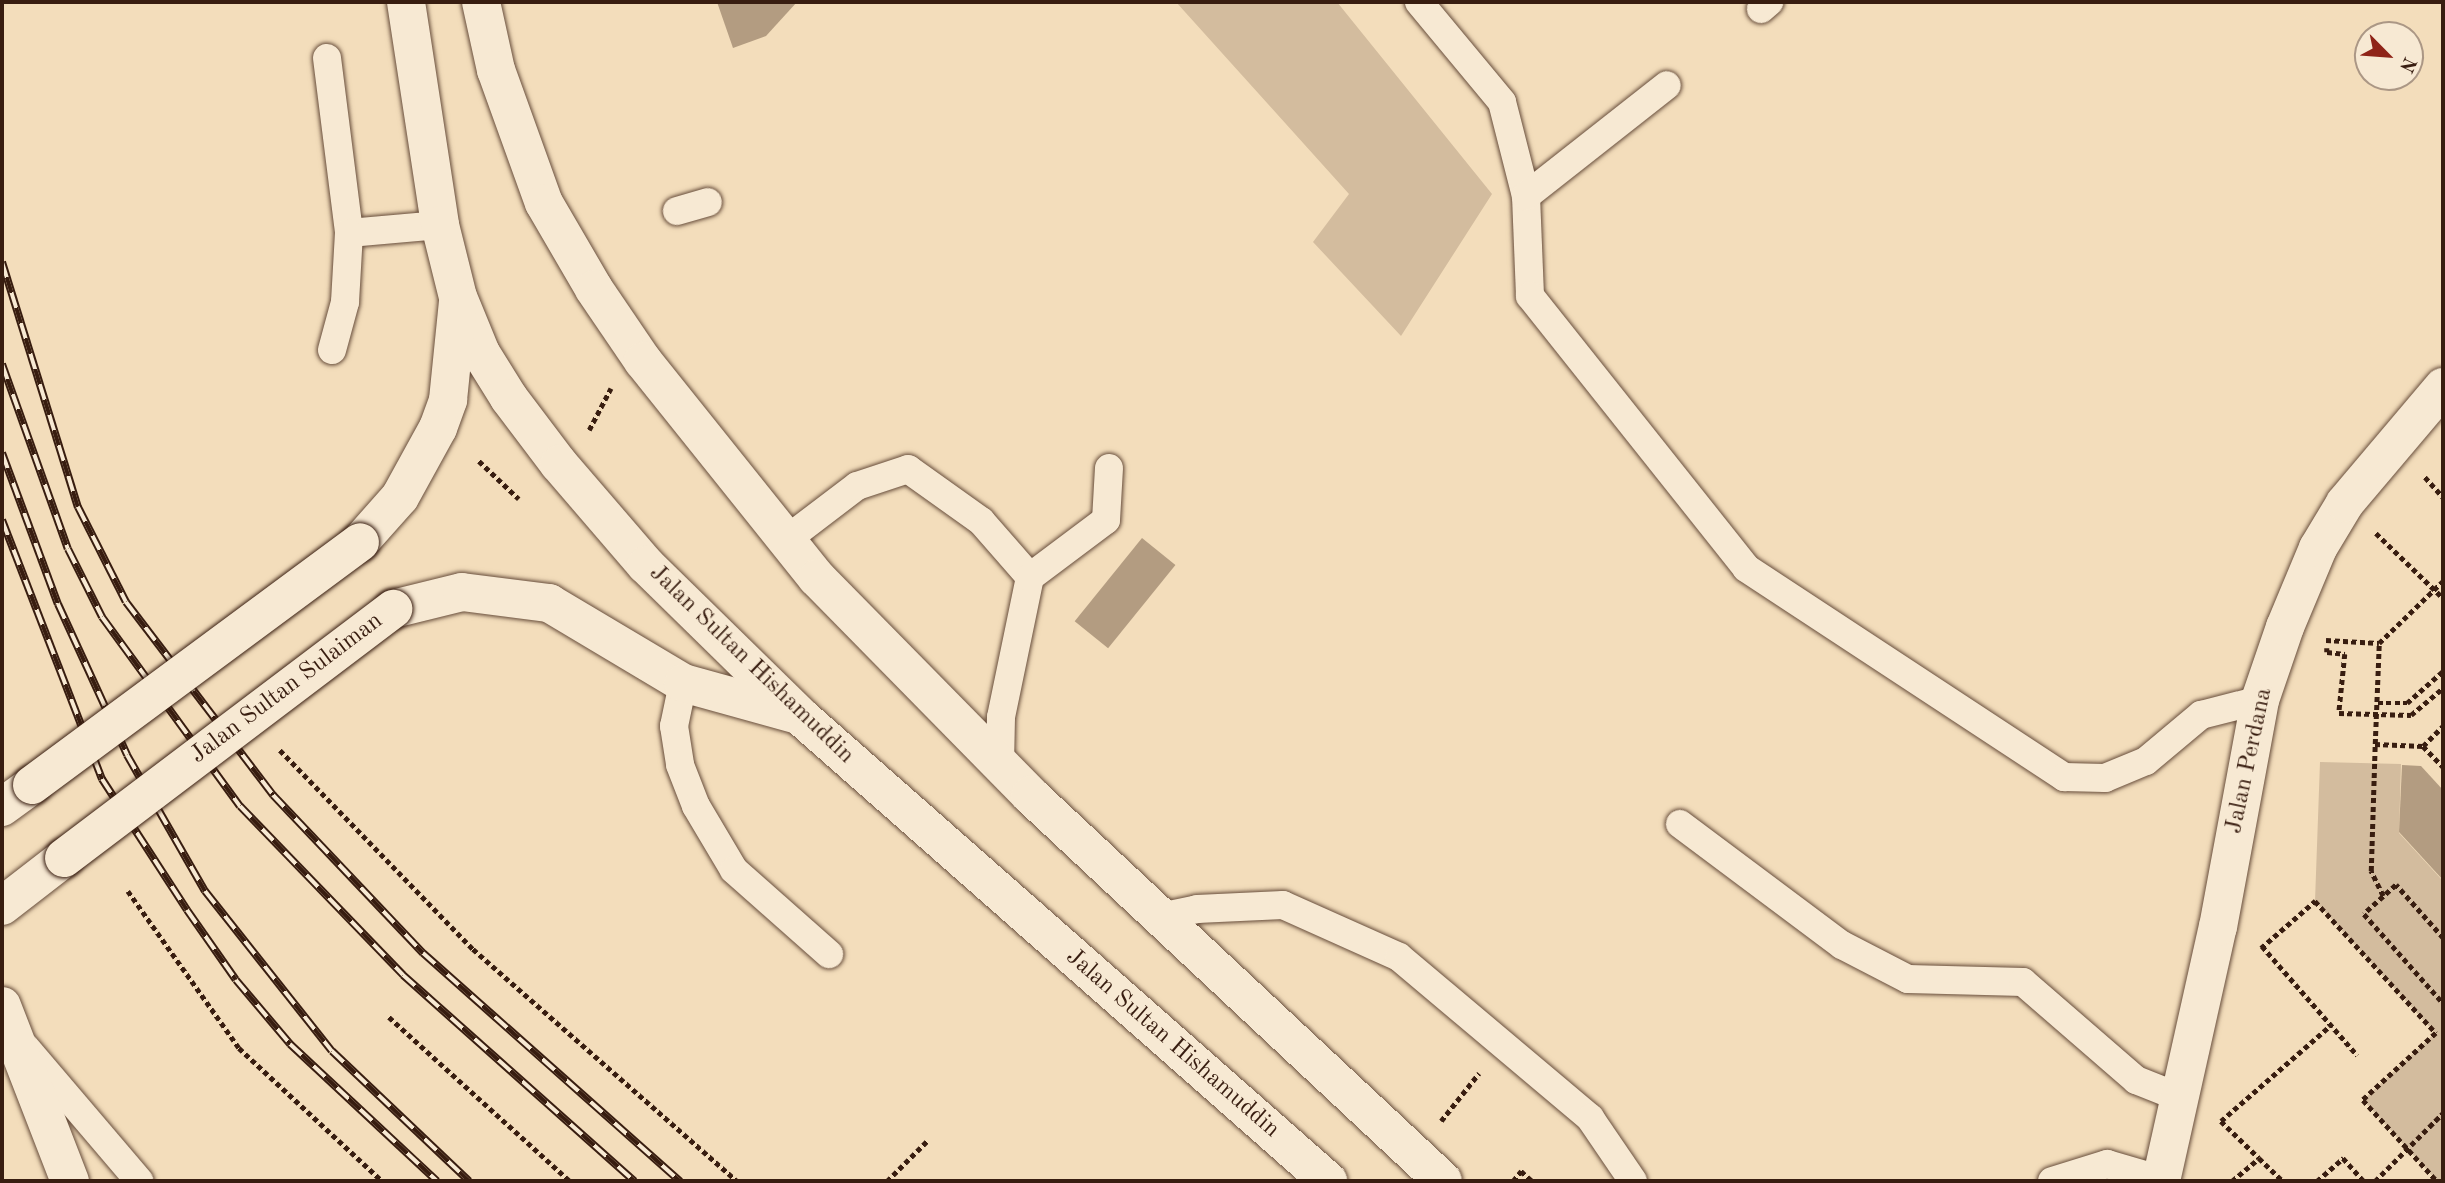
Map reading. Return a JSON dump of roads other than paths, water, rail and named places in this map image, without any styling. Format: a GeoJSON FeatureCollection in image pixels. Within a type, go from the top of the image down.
{"type":"FeatureCollection","features":[{"type":"Feature","properties":{"kind":"main road","name":"Jalan Sultan Hishamuddin"},"geometry":{"type":"LineString","coordinates":[[406,2],[440,225],[458,297],[481,353],[509,398],[559,464],[646,565],[800,716],[1328,1181]]}},
{"type":"Feature","properties":{"kind":"main road"},"geometry":{"type":"LineString","coordinates":[[481,2],[496,70],[550,213],[643,361],[817,578],[1000,766],[1443,1181]]}},
{"type":"Feature","properties":{"kind":"main road"},"geometry":{"type":"LineString","coordinates":[[2,807],[360,542],[400,497],[438,428],[448,400],[458,297]]}},
{"type":"Feature","properties":{"kind":"main road","name":"Jalan Perdana"},"geometry":{"type":"LineString","coordinates":[[2162,1181],[2196,1108],[2218,927],[2260,700],[2285,627],[2318,548],[2345,503],[2443,387]]}},
{"type":"Feature","properties":{"kind":"main road","name":"Jalan Sultan Sulaiman"},"geometry":{"type":"LineString","coordinates":[[2,906],[393,609],[462,592],[550,603],[683,683],[800,716]]}},
{"type":"Feature","properties":{"kind":"main road"},"geometry":{"type":"LineString","coordinates":[[8,1021],[70,1181]]}},
{"type":"Feature","properties":{"kind":"lane"},"geometry":{"type":"LineString","coordinates":[[1419,2],[1502,102],[1526,196],[1530,296],[1746,568],[2064,778],[2105,778],[2146,761],[2201,715],[2260,700]]}},
{"type":"Feature","properties":{"kind":"lane"},"geometry":{"type":"LineString","coordinates":[[327,58],[349,233],[345,302],[332,350]]}},
{"type":"Feature","properties":{"kind":"lane"},"geometry":{"type":"LineString","coordinates":[[1526,196],[1667,85]]}},
{"type":"Feature","properties":{"kind":"lane"},"geometry":{"type":"LineString","coordinates":[[677,211],[708,202]]}},
{"type":"Feature","properties":{"kind":"lane"},"geometry":{"type":"LineString","coordinates":[[349,233],[440,225]]}},
{"type":"Feature","properties":{"kind":"lane"},"geometry":{"type":"LineString","coordinates":[[1000,766],[1001,717],[1030,577],[1106,520],[1109,468]]}},
{"type":"Feature","properties":{"kind":"lane"},"geometry":{"type":"LineString","coordinates":[[786,540],[857,486],[908,469],[981,521],[1030,577]]}},
{"type":"Feature","properties":{"kind":"lane"},"geometry":{"type":"LineString","coordinates":[[683,683],[674,726],[680,765],[696,806],[734,870],[829,954]]}},
{"type":"Feature","properties":{"kind":"lane"},"geometry":{"type":"LineString","coordinates":[[1680,824],[1842,945],[1908,979],[2022,982],[2136,1080],[2196,1108]]}},
{"type":"Feature","properties":{"kind":"lane"},"geometry":{"type":"LineString","coordinates":[[1160,917],[1197,909],[1283,905],[1399,957],[1590,1118],[1633,1181]]}},
{"type":"Feature","properties":{"kind":"lane"},"geometry":{"type":"LineString","coordinates":[[8,1021],[139,1181]]}},
{"type":"Feature","properties":{"kind":"lane"},"geometry":{"type":"LineString","coordinates":[[2052,1181],[2059,1181],[2090,1166],[2107,1164],[2162,1181]]}},
{"type":"Feature","properties":{"kind":"railway"},"geometry":{"type":"LineString","coordinates":[[2,262],[78,507],[126,602],[273,795],[423,953],[680,1181]]}},
{"type":"Feature","properties":{"kind":"railway"},"geometry":{"type":"LineString","coordinates":[[2,364],[68,549],[102,617],[240,806],[403,975],[634,1181]]}},
{"type":"Feature","properties":{"kind":"railway"},"geometry":{"type":"LineString","coordinates":[[2,453],[58,604],[127,755],[205,891],[332,1051],[469,1181]]}},
{"type":"Feature","properties":{"kind":"railway"},"geometry":{"type":"LineString","coordinates":[[2,520],[102,779],[187,910],[236,980],[290,1044],[437,1181]]}}]}
